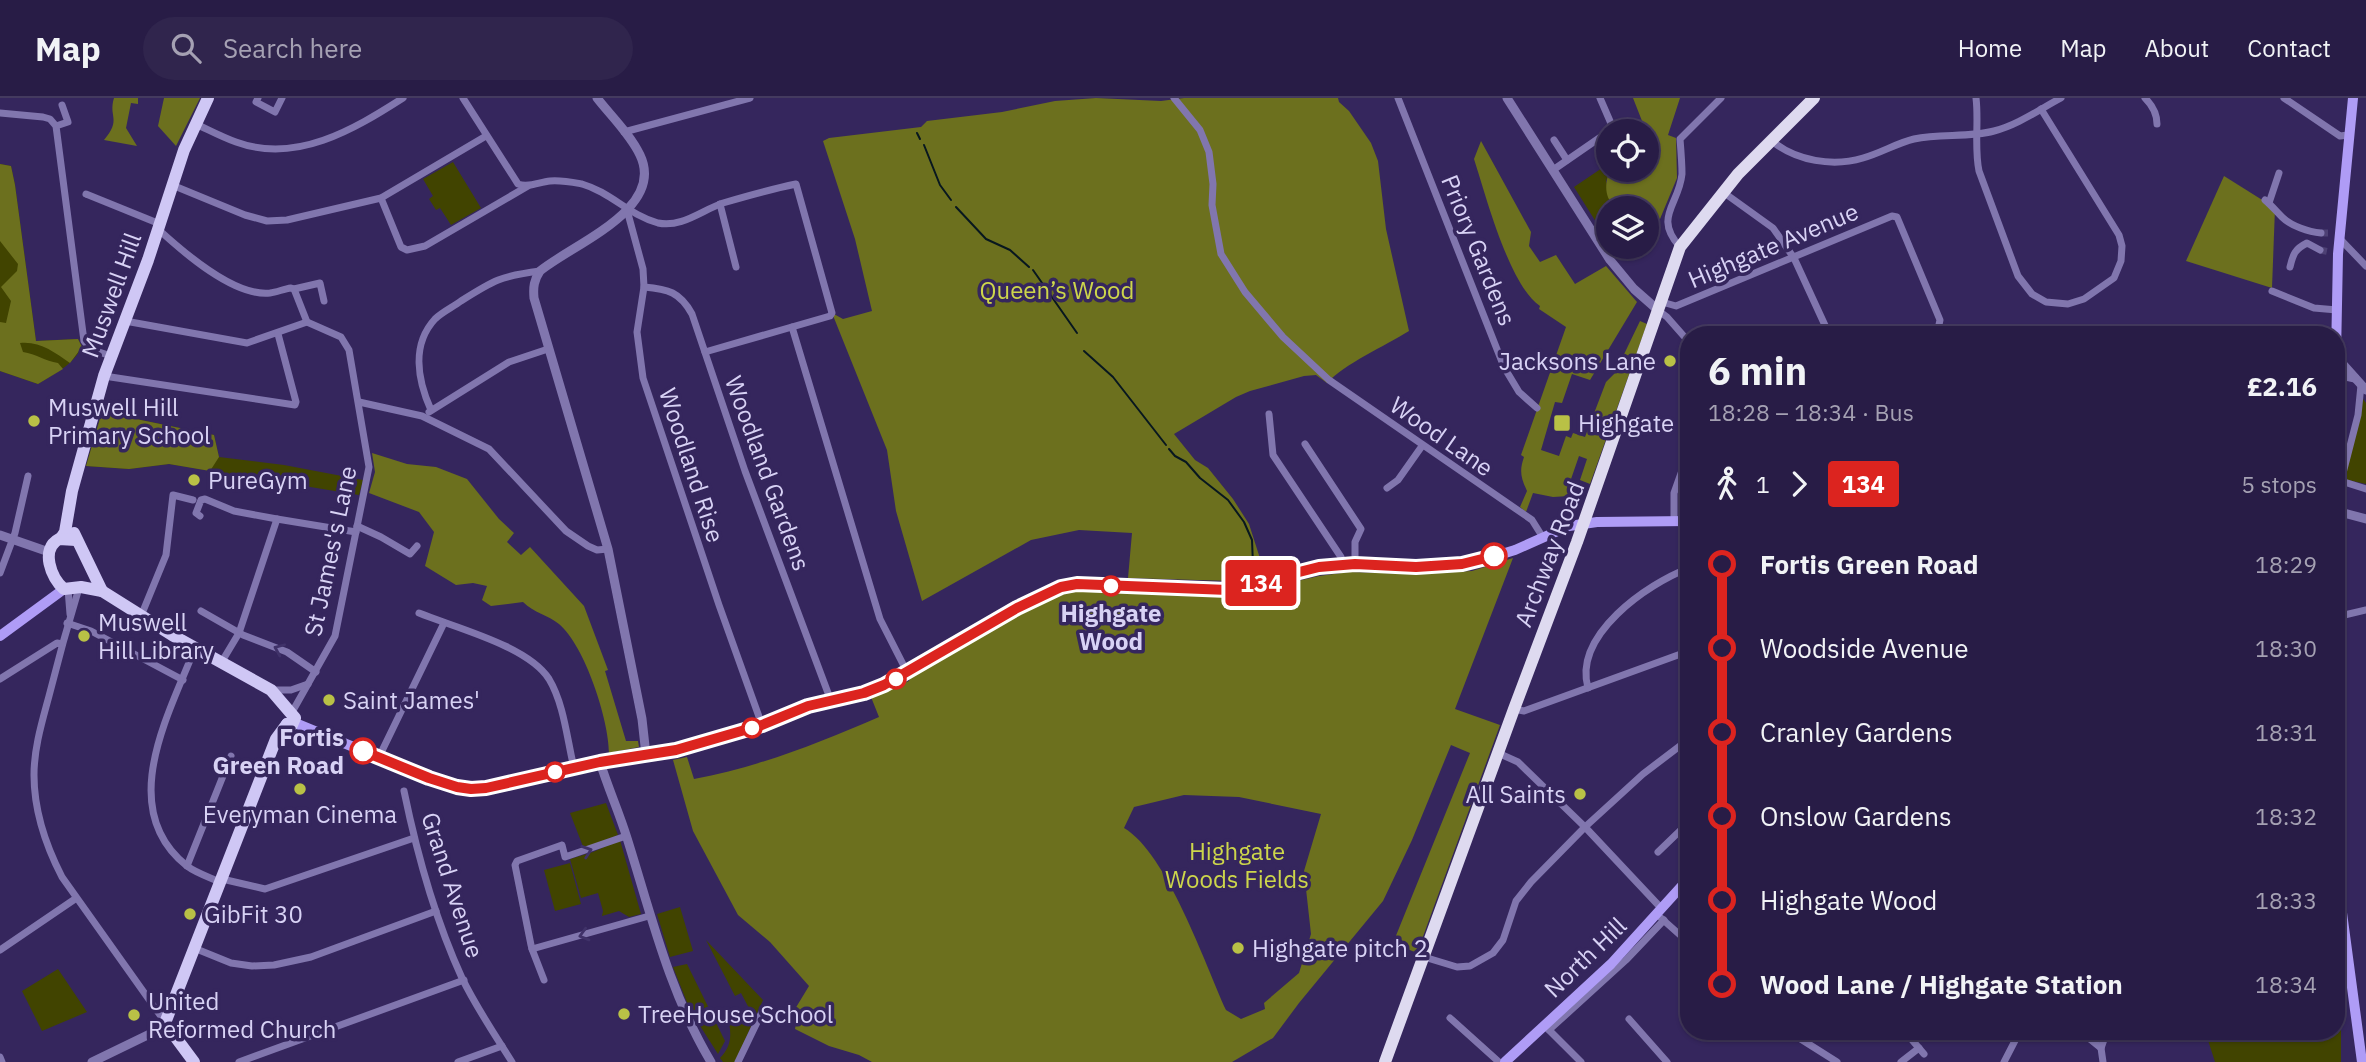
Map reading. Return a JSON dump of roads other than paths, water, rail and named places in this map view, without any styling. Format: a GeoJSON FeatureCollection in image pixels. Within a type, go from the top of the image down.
{"type":"FeatureCollection","features":[{"type":"Feature","properties":{"kind":"highway","name":"Archway Road"},"geometry":{"type":"LineString","coordinates":[[1388,1060],[1497,753],[1584,524],[1680,247],[1723,192],[1814,98]]}},
{"type":"Feature","properties":{"kind":"main road","name":"Muswell Hill"},"geometry":{"type":"LineString","coordinates":[[54,544],[65,532],[74,482],[104,376],[172,185],[208,98]]}},
{"type":"Feature","properties":{"kind":"main road"},"geometry":{"type":"LineString","coordinates":[[2337,326],[2334,253],[2353,98]]}},
{"type":"Feature","properties":{"kind":"main road","name":"Muswell Hill"},"geometry":{"type":"LineString","coordinates":[[69,512],[76,540],[102,591]]}},
{"type":"Feature","properties":{"kind":"main road"},"geometry":{"type":"LineString","coordinates":[[54,578],[73,588],[102,591],[220,663],[271,690],[283,703],[291,719],[429,778],[471,789],[600,762],[680,749],[762,725],[787,713],[864,693],[907,672],[1017,608],[1061,587],[1077,584],[1228,590],[1319,567],[1355,564],[1416,567],[1462,564],[1515,550],[1569,526],[1680,521]]}},
{"type":"Feature","properties":{"kind":"main road"},"geometry":{"type":"LineString","coordinates":[[38,607],[53,586],[54,544],[76,540]]}},
{"type":"Feature","properties":{"kind":"main road"},"geometry":{"type":"LineString","coordinates":[[0,636],[38,607],[73,588],[88,575],[88,566]]}},
{"type":"Feature","properties":{"kind":"main road"},"geometry":{"type":"LineString","coordinates":[[194,1062],[165,1023],[276,739],[291,719]]}},
{"type":"Feature","properties":{"kind":"main road","name":"North Hill"},"geometry":{"type":"LineString","coordinates":[[1502,1062],[1547,1027],[1661,914],[1680,890]]}},
{"type":"Feature","properties":{"kind":"main road"},"geometry":{"type":"LineString","coordinates":[[2345,935],[2362,1062]]}},
{"type":"Feature","properties":{"kind":"street"},"geometry":{"type":"LineString","coordinates":[[258,98],[256,102],[275,112],[282,98]]}},
{"type":"Feature","properties":{"kind":"street"},"geometry":{"type":"LineString","coordinates":[[463,98],[515,181],[525,186]]}},
{"type":"Feature","properties":{"kind":"street"},"geometry":{"type":"LineString","coordinates":[[597,98],[639,154],[645,173],[641,192],[627,210],[540,271],[535,279],[534,298],[608,549],[642,719],[646,755]]}},
{"type":"Feature","properties":{"kind":"street"},"geometry":{"type":"LineString","coordinates":[[624,132],[750,98]]}},
{"type":"Feature","properties":{"kind":"street","name":"Wood Lane"},"geometry":{"type":"LineString","coordinates":[[1174,98],[1200,130],[1209,152],[1213,184],[1212,205],[1221,254],[1245,292],[1283,337],[1329,380],[1532,520],[1542,536]]}},
{"type":"Feature","properties":{"kind":"street","name":"Priory Gardens"},"geometry":{"type":"LineString","coordinates":[[1398,98],[1504,367],[1519,392],[1538,408]]}},
{"type":"Feature","properties":{"kind":"street"},"geometry":{"type":"LineString","coordinates":[[1507,98],[1613,264],[1634,289],[1661,307],[1680,332]]}},
{"type":"Feature","properties":{"kind":"street"},"geometry":{"type":"LineString","coordinates":[[1600,98],[1609,119]]}},
{"type":"Feature","properties":{"kind":"street"},"geometry":{"type":"LineString","coordinates":[[1680,247],[1671,237],[1667,220],[1682,176],[1681,136],[1721,98]]}},
{"type":"Feature","properties":{"kind":"street"},"geometry":{"type":"LineString","coordinates":[[1976,98],[1976,158],[1979,171],[2022,284],[2046,302],[2068,304],[2084,299],[2114,278],[2121,261],[2122,246],[2112,224],[2041,109]]}},
{"type":"Feature","properties":{"kind":"street"},"geometry":{"type":"LineString","coordinates":[[1772,141],[1781,149],[1829,163],[1864,158],[1914,139],[1992,132],[2062,98]]}},
{"type":"Feature","properties":{"kind":"street"},"geometry":{"type":"LineString","coordinates":[[2144,98],[2157,117],[2157,124]]}},
{"type":"Feature","properties":{"kind":"street"},"geometry":{"type":"LineString","coordinates":[[2284,98],[2340,136],[2348,135]]}},
{"type":"Feature","properties":{"kind":"street"},"geometry":{"type":"LineString","coordinates":[[195,124],[237,142],[260,148],[286,148],[323,141],[358,126],[396,99]]}},
{"type":"Feature","properties":{"kind":"street"},"geometry":{"type":"LineString","coordinates":[[56,126],[68,122],[62,105]]}},
{"type":"Feature","properties":{"kind":"street"},"geometry":{"type":"LineString","coordinates":[[0,113],[43,117],[50,119],[56,126],[84,341],[90,349],[111,356]]}},
{"type":"Feature","properties":{"kind":"street"},"geometry":{"type":"LineString","coordinates":[[172,185],[245,215],[267,221],[287,220],[381,198],[486,136]]}},
{"type":"Feature","properties":{"kind":"street"},"geometry":{"type":"LineString","coordinates":[[1554,139],[1567,160]]}},
{"type":"Feature","properties":{"kind":"street"},"geometry":{"type":"LineString","coordinates":[[1553,170],[1596,139]]}},
{"type":"Feature","properties":{"kind":"street"},"geometry":{"type":"LineString","coordinates":[[2279,173],[2267,202],[2284,219],[2311,232],[2321,233]]}},
{"type":"Feature","properties":{"kind":"street"},"geometry":{"type":"LineString","coordinates":[[381,198],[401,247],[416,250],[443,238],[525,186],[564,180],[583,185],[607,194],[627,210],[669,225],[720,204],[796,184],[833,310],[830,316],[705,352]]}},
{"type":"Feature","properties":{"kind":"street"},"geometry":{"type":"LineString","coordinates":[[1723,192],[1773,228],[1794,258],[1825,326]]}},
{"type":"Feature","properties":{"kind":"street"},"geometry":{"type":"LineString","coordinates":[[86,194],[159,227],[191,258],[235,285],[252,292],[268,293],[320,283],[324,301]]}},
{"type":"Feature","properties":{"kind":"street"},"geometry":{"type":"LineString","coordinates":[[720,204],[736,267]]}},
{"type":"Feature","properties":{"kind":"street","name":"Woodland Rise"},"geometry":{"type":"LineString","coordinates":[[627,210],[643,269],[644,287],[637,332],[643,378],[762,725]]}},
{"type":"Feature","properties":{"kind":"street","name":"Highgate Avenue"},"geometry":{"type":"LineString","coordinates":[[1661,307],[1676,306],[1892,216],[1898,218],[1940,320],[1939,326]]}},
{"type":"Feature","properties":{"kind":"street"},"geometry":{"type":"LineString","coordinates":[[2337,236],[2366,266]]}},
{"type":"Feature","properties":{"kind":"street"},"geometry":{"type":"LineString","coordinates":[[2290,267],[2292,254],[2297,248],[2307,243],[2320,250]]}},
{"type":"Feature","properties":{"kind":"street"},"geometry":{"type":"LineString","coordinates":[[431,410],[420,377],[419,351],[424,333],[436,317],[494,279],[540,271]]}},
{"type":"Feature","properties":{"kind":"street","name":"Woodland Gardens"},"geometry":{"type":"LineString","coordinates":[[644,287],[665,288],[681,296],[692,314],[745,471],[831,701]]}},
{"type":"Feature","properties":{"kind":"street"},"geometry":{"type":"LineString","coordinates":[[125,321],[240,343],[254,341],[307,322],[294,289]]}},
{"type":"Feature","properties":{"kind":"street"},"geometry":{"type":"LineString","coordinates":[[2272,290],[2314,308],[2337,310]]}},
{"type":"Feature","properties":{"kind":"street","name":"St James's Lane"},"geometry":{"type":"LineString","coordinates":[[291,719],[335,636],[369,467],[349,350],[341,337],[307,322]]}},
{"type":"Feature","properties":{"kind":"street"},"geometry":{"type":"LineString","coordinates":[[792,327],[880,619],[907,672]]}},
{"type":"Feature","properties":{"kind":"street"},"geometry":{"type":"LineString","coordinates":[[104,376],[295,405],[278,334]]}},
{"type":"Feature","properties":{"kind":"street"},"geometry":{"type":"LineString","coordinates":[[422,416],[509,362],[548,349]]}},
{"type":"Feature","properties":{"kind":"street"},"geometry":{"type":"LineString","coordinates":[[2345,367],[2361,385],[2358,415],[2345,465]]}},
{"type":"Feature","properties":{"kind":"street"},"geometry":{"type":"LineString","coordinates":[[2345,377],[2361,385]]}},
{"type":"Feature","properties":{"kind":"street"},"geometry":{"type":"LineString","coordinates":[[359,402],[422,416],[489,449],[566,531],[597,550],[608,549]]}},
{"type":"Feature","properties":{"kind":"street"},"geometry":{"type":"LineString","coordinates":[[1269,414],[1273,455],[1341,557],[1342,565]]}},
{"type":"Feature","properties":{"kind":"street"},"geometry":{"type":"LineString","coordinates":[[1305,444],[1361,529],[1355,542],[1355,564]]}},
{"type":"Feature","properties":{"kind":"street"},"geometry":{"type":"LineString","coordinates":[[1387,488],[1398,480],[1422,446]]}},
{"type":"Feature","properties":{"kind":"street"},"geometry":{"type":"LineString","coordinates":[[0,573],[22,510],[28,476]]}},
{"type":"Feature","properties":{"kind":"street"},"geometry":{"type":"LineString","coordinates":[[1674,521],[1674,493],[1680,476]]}},
{"type":"Feature","properties":{"kind":"street"},"geometry":{"type":"LineString","coordinates":[[2345,482],[2366,489]]}},
{"type":"Feature","properties":{"kind":"street"},"geometry":{"type":"LineString","coordinates":[[141,616],[166,555],[173,495],[193,500]]}},
{"type":"Feature","properties":{"kind":"street"},"geometry":{"type":"LineString","coordinates":[[200,516],[196,513],[201,500],[205,499],[234,511],[356,529],[382,537],[410,554],[417,546]]}},
{"type":"Feature","properties":{"kind":"street"},"geometry":{"type":"LineString","coordinates":[[2345,513],[2366,519]]}},
{"type":"Feature","properties":{"kind":"street"},"geometry":{"type":"LineString","coordinates":[[220,663],[239,632],[278,519]]}},
{"type":"Feature","properties":{"kind":"street"},"geometry":{"type":"LineString","coordinates":[[0,535],[32,544],[54,544]]}},
{"type":"Feature","properties":{"kind":"street"},"geometry":{"type":"LineString","coordinates":[[1588,688],[1585,678],[1592,650],[1613,619],[1641,593],[1680,572]]}},
{"type":"Feature","properties":{"kind":"street"},"geometry":{"type":"LineString","coordinates":[[73,588],[69,619],[36,749],[34,775],[38,811],[47,843],[75,899],[165,1023],[153,1032],[92,1062]]}},
{"type":"Feature","properties":{"kind":"street"},"geometry":{"type":"LineString","coordinates":[[201,611],[239,632],[286,651],[316,672]]}},
{"type":"Feature","properties":{"kind":"street"},"geometry":{"type":"LineString","coordinates":[[2345,615],[2366,611]]}},
{"type":"Feature","properties":{"kind":"street"},"geometry":{"type":"LineString","coordinates":[[419,612],[522,653],[541,668],[555,692],[574,768]]}},
{"type":"Feature","properties":{"kind":"street"},"geometry":{"type":"LineString","coordinates":[[69,619],[183,680]]}},
{"type":"Feature","properties":{"kind":"street"},"geometry":{"type":"LineString","coordinates":[[379,757],[444,623]]}},
{"type":"Feature","properties":{"kind":"street"},"geometry":{"type":"LineString","coordinates":[[0,679],[57,643],[62,644]]}},
{"type":"Feature","properties":{"kind":"street"},"geometry":{"type":"LineString","coordinates":[[195,648],[159,739],[152,769],[150,799],[156,823],[167,845],[187,866],[221,881],[265,889],[414,838]]}},
{"type":"Feature","properties":{"kind":"street"},"geometry":{"type":"LineString","coordinates":[[1514,709],[1524,711],[1680,655]]}},
{"type":"Feature","properties":{"kind":"street"},"geometry":{"type":"LineString","coordinates":[[271,690],[291,690],[309,684]]}},
{"type":"Feature","properties":{"kind":"street"},"geometry":{"type":"LineString","coordinates":[[1424,957],[1457,967],[1470,966],[1493,953],[1503,940],[1516,901],[1531,882],[1585,827],[1664,755],[1680,745]]}},
{"type":"Feature","properties":{"kind":"street"},"geometry":{"type":"LineString","coordinates":[[1497,753],[1518,762],[1585,827],[1680,934]]}},
{"type":"Feature","properties":{"kind":"street"},"geometry":{"type":"LineString","coordinates":[[187,866],[231,756]]}},
{"type":"Feature","properties":{"kind":"street"},"geometry":{"type":"LineString","coordinates":[[600,762],[670,976],[711,1062]]}},
{"type":"Feature","properties":{"kind":"street","name":"Grand Avenue"},"geometry":{"type":"LineString","coordinates":[[404,791],[414,838],[436,911],[464,980],[512,1062]]}},
{"type":"Feature","properties":{"kind":"street"},"geometry":{"type":"LineString","coordinates":[[1658,852],[1680,831]]}},
{"type":"Feature","properties":{"kind":"street"},"geometry":{"type":"LineString","coordinates":[[544,980],[525,926],[515,865],[517,861],[562,845],[565,858],[626,836]]}},
{"type":"Feature","properties":{"kind":"street"},"geometry":{"type":"LineString","coordinates":[[0,950],[75,899]]}},
{"type":"Feature","properties":{"kind":"street"},"geometry":{"type":"LineString","coordinates":[[194,948],[231,963],[274,965],[311,957],[436,911]]}},
{"type":"Feature","properties":{"kind":"street"},"geometry":{"type":"LineString","coordinates":[[532,949],[649,916]]}},
{"type":"Feature","properties":{"kind":"street"},"geometry":{"type":"LineString","coordinates":[[239,1062],[464,980]]}},
{"type":"Feature","properties":{"kind":"street"},"geometry":{"type":"LineString","coordinates":[[738,1062],[762,1012]]}},
{"type":"Feature","properties":{"kind":"street"},"geometry":{"type":"LineString","coordinates":[[1450,1018],[1502,1062]]}},
{"type":"Feature","properties":{"kind":"street"},"geometry":{"type":"LineString","coordinates":[[1629,1019],[1667,1062]]}},
{"type":"Feature","properties":{"kind":"street"},"geometry":{"type":"LineString","coordinates":[[1547,1027],[1581,1062]]}},
{"type":"Feature","properties":{"kind":"street"},"geometry":{"type":"LineString","coordinates":[[1802,1040],[1837,1062]]}},
{"type":"Feature","properties":{"kind":"street"},"geometry":{"type":"LineString","coordinates":[[1901,1062],[1921,1051],[1913,1040]]}},
{"type":"Feature","properties":{"kind":"street"},"geometry":{"type":"LineString","coordinates":[[2004,1062],[2015,1040]]}},
{"type":"Feature","properties":{"kind":"street"},"geometry":{"type":"LineString","coordinates":[[2091,1040],[2101,1048]]}},
{"type":"Feature","properties":{"kind":"street"},"geometry":{"type":"LineString","coordinates":[[2103,1062],[2101,1048],[2104,1040]]}},
{"type":"Feature","properties":{"kind":"street"},"geometry":{"type":"LineString","coordinates":[[458,1062],[502,1046]]}},
{"type":"Feature","properties":{"kind":"street"},"geometry":{"type":"LineString","coordinates":[[0,1057],[2,1062]]}},
{"type":"Feature","properties":{"kind":"waterway"},"geometry":{"type":"LineString","coordinates":[[917,133],[920,139]]}},
{"type":"Feature","properties":{"kind":"waterway"},"geometry":{"type":"LineString","coordinates":[[924,145],[940,185],[951,200]]}},
{"type":"Feature","properties":{"kind":"waterway"},"geometry":{"type":"LineString","coordinates":[[956,207],[986,239],[1010,250],[1029,267]]}},
{"type":"Feature","properties":{"kind":"waterway"},"geometry":{"type":"LineString","coordinates":[[1033,270],[1077,333]]}},
{"type":"Feature","properties":{"kind":"waterway"},"geometry":{"type":"LineString","coordinates":[[1084,351],[1113,377],[1166,445]]}},
{"type":"Feature","properties":{"kind":"waterway"},"geometry":{"type":"LineString","coordinates":[[1169,449],[1228,500],[1244,522],[1252,540],[1253,565]]}},
{"type":"Feature","properties":{"kind":"tunnel"},"geometry":{"type":"LineString","coordinates":[[2321,233],[2331,233]]}},
{"type":"Feature","properties":{"kind":"tunnel"},"geometry":{"type":"LineString","coordinates":[[2320,250],[2330,252]]}},
{"type":"Feature","properties":{"kind":"place","name":"Jacksons Lane"},"geometry":{"type":"Point","coordinates":[1670,361]}},
{"type":"Feature","properties":{"kind":"place","name":"Muswell Hill Primary School"},"geometry":{"type":"Point","coordinates":[34,421]}},
{"type":"Feature","properties":{"kind":"place","name":"Highgate"},"geometry":{"type":"Point","coordinates":[1562,423]}},
{"type":"Feature","properties":{"kind":"place","name":"PureGym"},"geometry":{"type":"Point","coordinates":[194,480]}},
{"type":"Feature","properties":{"kind":"place","name":"Highgate Wood"},"geometry":{"type":"Point","coordinates":[1111,586]}},
{"type":"Feature","properties":{"kind":"place","name":"Muswell Hill Library"},"geometry":{"type":"Point","coordinates":[84,636]}},
{"type":"Feature","properties":{"kind":"place","name":"Saint James'"},"geometry":{"type":"Point","coordinates":[329,700]}},
{"type":"Feature","properties":{"kind":"place","name":"Fortis Green Road"},"geometry":{"type":"Point","coordinates":[363,751]}},
{"type":"Feature","properties":{"kind":"place","name":"Everyman Cinema"},"geometry":{"type":"Point","coordinates":[300,789]}},
{"type":"Feature","properties":{"kind":"place","name":"All Saints"},"geometry":{"type":"Point","coordinates":[1580,794]}},
{"type":"Feature","properties":{"kind":"place","name":"GibFit 30"},"geometry":{"type":"Point","coordinates":[190,914]}},
{"type":"Feature","properties":{"kind":"place","name":"Highgate pitch 2"},"geometry":{"type":"Point","coordinates":[1238,948]}},
{"type":"Feature","properties":{"kind":"place","name":"TreeHouse School"},"geometry":{"type":"Point","coordinates":[624,1014]}},
{"type":"Feature","properties":{"kind":"place","name":"United Reformed Church"},"geometry":{"type":"Point","coordinates":[134,1015]}},
{"type":"Feature","properties":{"kind":"park label","name":"Queen’s Wood"},"geometry":{"type":"Point","coordinates":[1057,290]}},
{"type":"Feature","properties":{"kind":"park label","name":"Highgate Woods Fields"},"geometry":{"type":"Point","coordinates":[1237,865]}}]}
